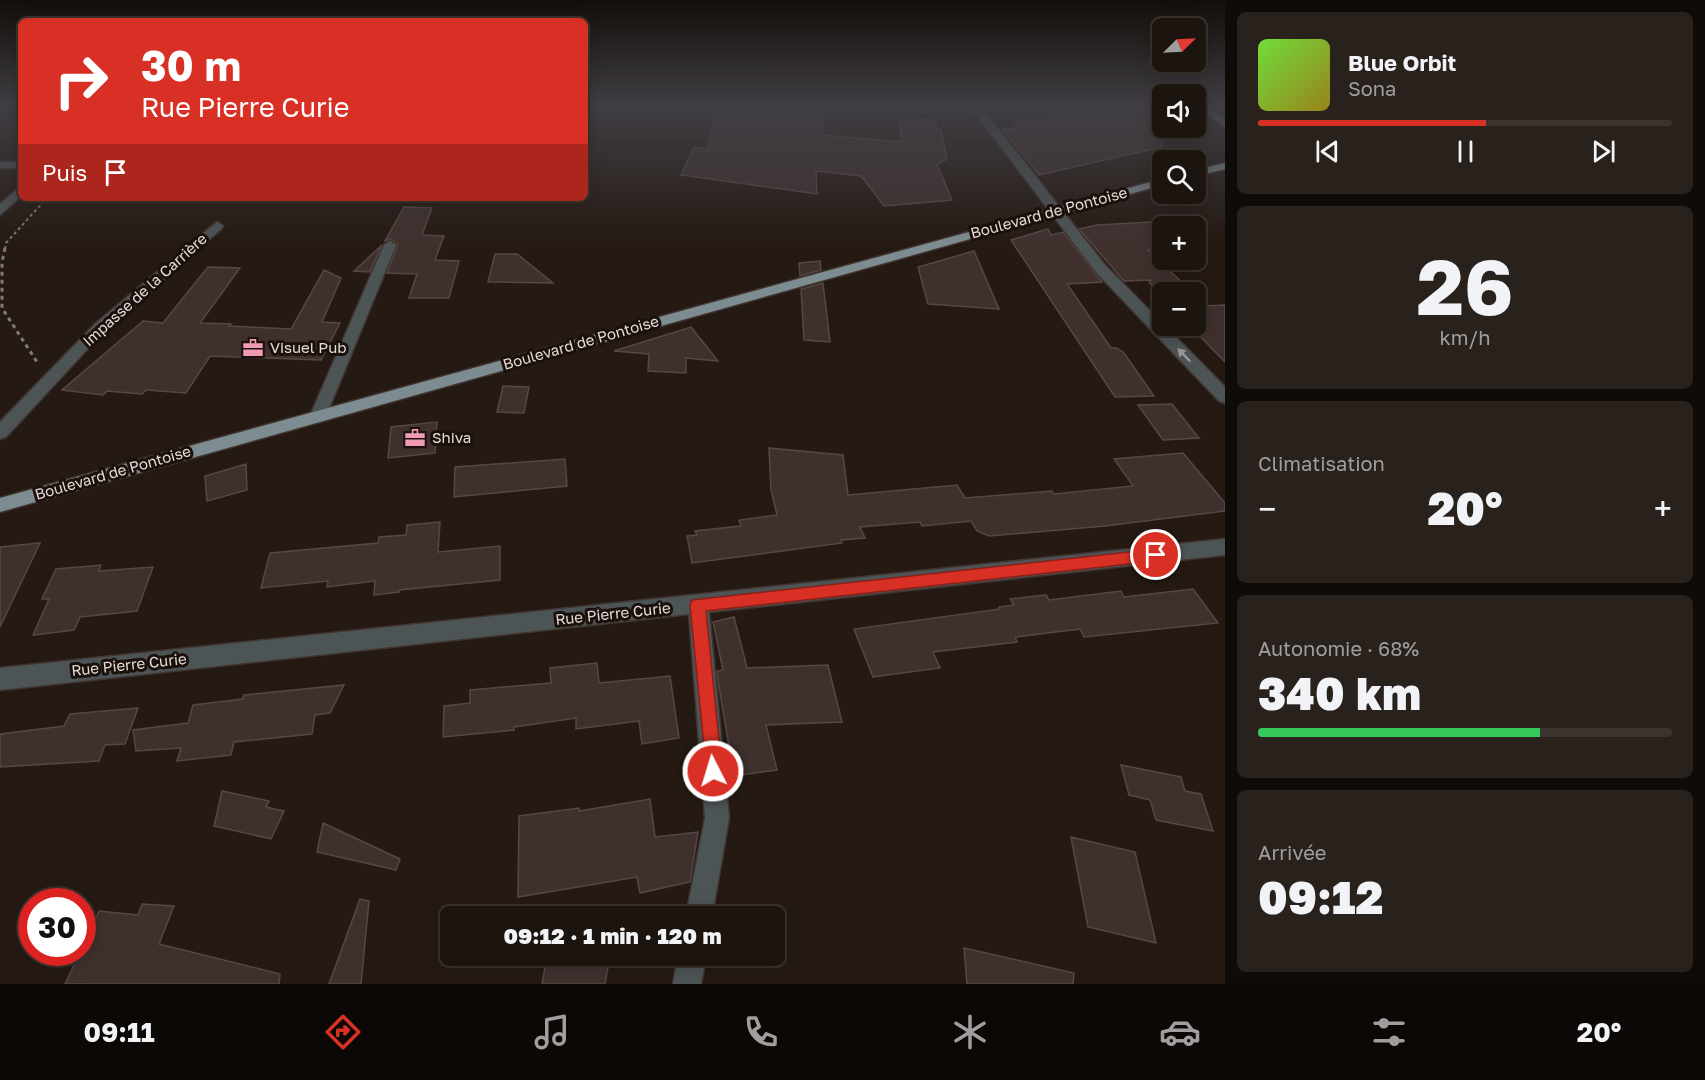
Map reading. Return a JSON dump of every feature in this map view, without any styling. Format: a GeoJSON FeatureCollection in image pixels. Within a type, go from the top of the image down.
{"type":"FeatureCollection","features":[{"type":"Feature","properties":{"kind":"main road"},"geometry":{"type":"LineString","coordinates":[[1206,171],[1225,166]]}},
{"type":"Feature","properties":{"kind":"main road","name":"Boulevard de Pontoise"},"geometry":{"type":"LineString","coordinates":[[0,505],[1152,185]]}},
{"type":"Feature","properties":{"kind":"street"},"geometry":{"type":"LineString","coordinates":[[1010,152],[1100,268],[1225,397]]}},
{"type":"Feature","properties":{"kind":"street"},"geometry":{"type":"LineString","coordinates":[[0,165],[18,165]]}},
{"type":"Feature","properties":{"kind":"street"},"geometry":{"type":"LineString","coordinates":[[0,211],[18,192]]}},
{"type":"Feature","properties":{"kind":"street","name":"Impasse de la Carrière"},"geometry":{"type":"LineString","coordinates":[[0,433],[100,327],[217,226]]}},
{"type":"Feature","properties":{"kind":"street"},"geometry":{"type":"LineString","coordinates":[[318,416],[390,245]]}},
{"type":"Feature","properties":{"kind":"street","name":"Rue Pierre Curie"},"geometry":{"type":"LineString","coordinates":[[0,679],[1225,547]]}},
{"type":"Feature","properties":{"kind":"street"},"geometry":{"type":"LineString","coordinates":[[698,605],[717,818],[701,906]]}},
{"type":"Feature","properties":{"kind":"street"},"geometry":{"type":"LineString","coordinates":[[687,984],[690,966]]}},
{"type":"Feature","properties":{"kind":"path"},"geometry":{"type":"LineString","coordinates":[[44,201],[6,243],[2,262],[2,308],[33,360],[53,376]]}},
{"type":"Feature","properties":{"kind":"building"},"geometry":{"type":"Polygon","coordinates":[[[692,152],[946,152],[947,159],[937,164],[952,200],[884,206],[861,176],[816,171],[817,194],[681,175],[692,152]]]}},
{"type":"Feature","properties":{"kind":"building"},"geometry":{"type":"Polygon","coordinates":[[[1020,152],[1140,152],[1039,175],[1020,152]]]}},
{"type":"Feature","properties":{"kind":"building"},"geometry":{"type":"Polygon","coordinates":[[[404,207],[432,208],[422,235],[444,236],[435,260],[459,261],[449,298],[409,298],[417,274],[387,273],[398,244],[391,239],[385,241],[404,207]]]}},
{"type":"Feature","properties":{"kind":"building"},"geometry":{"type":"Polygon","coordinates":[[[1152,222],[1152,250],[1148,250],[1152,254],[1152,270],[1169,270],[1182,282],[1152,282],[1152,285],[1149,282],[1151,280],[1124,281],[1079,229],[1097,225],[1152,222]]]}},
{"type":"Feature","properties":{"kind":"building"},"geometry":{"type":"Polygon","coordinates":[[[1048,229],[1051,235],[1063,232],[1102,282],[1067,284],[1111,348],[1117,348],[1124,353],[1154,396],[1115,397],[1011,240],[1048,229]]]}},
{"type":"Feature","properties":{"kind":"building"},"geometry":{"type":"Polygon","coordinates":[[[382,245],[370,272],[354,271],[382,245]]]}},
{"type":"Feature","properties":{"kind":"building"},"geometry":{"type":"Polygon","coordinates":[[[974,251],[999,309],[928,304],[918,267],[974,251]]]}},
{"type":"Feature","properties":{"kind":"building"},"geometry":{"type":"Polygon","coordinates":[[[495,254],[517,254],[553,283],[488,282],[495,254]]]}},
{"type":"Feature","properties":{"kind":"building"},"geometry":{"type":"Polygon","coordinates":[[[820,261],[821,270],[800,276],[799,263],[820,261]]]}},
{"type":"Feature","properties":{"kind":"building"},"geometry":{"type":"Polygon","coordinates":[[[208,267],[240,268],[200,323],[231,324],[229,326],[291,329],[324,270],[341,278],[322,322],[340,323],[321,360],[210,356],[186,393],[146,390],[142,394],[107,391],[103,395],[62,390],[143,321],[163,323],[208,267]]]}},
{"type":"Feature","properties":{"kind":"building"},"geometry":{"type":"Polygon","coordinates":[[[823,283],[830,342],[804,340],[801,289],[823,283]]]}},
{"type":"Feature","properties":{"kind":"building"},"geometry":{"type":"Polygon","coordinates":[[[1225,305],[1225,362],[1200,336],[1206,336],[1206,306],[1225,305]]]}},
{"type":"Feature","properties":{"kind":"building"},"geometry":{"type":"Polygon","coordinates":[[[691,327],[718,361],[686,358],[686,373],[648,371],[649,354],[614,351],[691,327]]]}},
{"type":"Feature","properties":{"kind":"building"},"geometry":{"type":"Polygon","coordinates":[[[503,386],[529,387],[524,413],[497,412],[503,386]]]}},
{"type":"Feature","properties":{"kind":"building"},"geometry":{"type":"Polygon","coordinates":[[[1172,404],[1199,438],[1163,440],[1138,405],[1172,404]]]}},
{"type":"Feature","properties":{"kind":"building"},"geometry":{"type":"Polygon","coordinates":[[[437,422],[435,453],[388,458],[391,427],[437,422]]]}},
{"type":"Feature","properties":{"kind":"building"},"geometry":{"type":"Polygon","coordinates":[[[769,448],[843,455],[848,495],[957,485],[965,498],[1052,491],[1054,494],[1133,486],[1114,459],[1183,453],[1225,503],[1225,511],[1105,526],[989,536],[977,531],[971,521],[922,526],[920,522],[860,527],[865,538],[692,563],[687,536],[697,535],[695,531],[741,526],[739,520],[777,515],[771,490],[769,448]]]}},
{"type":"Feature","properties":{"kind":"building"},"geometry":{"type":"Polygon","coordinates":[[[565,459],[567,486],[454,497],[455,467],[565,459]]]}},
{"type":"Feature","properties":{"kind":"building"},"geometry":{"type":"Polygon","coordinates":[[[246,464],[247,490],[207,501],[205,476],[246,464]]]}},
{"type":"Feature","properties":{"kind":"building"},"geometry":{"type":"Polygon","coordinates":[[[440,522],[438,552],[500,546],[500,580],[399,590],[399,592],[374,595],[375,581],[327,587],[328,581],[261,588],[270,553],[378,543],[379,537],[406,535],[407,525],[440,522]]]}},
{"type":"Feature","properties":{"kind":"building"},"geometry":{"type":"Polygon","coordinates":[[[40,543],[0,627],[0,547],[40,543]]]}},
{"type":"Feature","properties":{"kind":"building"},"geometry":{"type":"Polygon","coordinates":[[[101,565],[99,571],[153,567],[137,611],[80,617],[74,630],[33,635],[49,599],[42,599],[56,569],[101,565]]]}},
{"type":"Feature","properties":{"kind":"building"},"geometry":{"type":"Polygon","coordinates":[[[1193,589],[1218,623],[1084,637],[1080,629],[1015,637],[1017,642],[933,652],[940,668],[873,677],[854,629],[1000,609],[999,607],[1014,605],[1010,599],[1046,595],[1049,600],[1121,591],[1124,597],[1193,589]]]}},
{"type":"Feature","properties":{"kind":"building"},"geometry":{"type":"Polygon","coordinates":[[[734,617],[747,668],[828,665],[842,722],[766,725],[777,770],[734,776],[718,681],[717,671],[723,670],[713,622],[734,617]]]}},
{"type":"Feature","properties":{"kind":"building"},"geometry":{"type":"Polygon","coordinates":[[[597,663],[599,683],[670,676],[679,738],[642,744],[639,721],[576,729],[576,718],[514,727],[514,730],[443,737],[444,706],[470,703],[470,690],[551,683],[550,668],[597,663]]]}},
{"type":"Feature","properties":{"kind":"building"},"geometry":{"type":"Polygon","coordinates":[[[344,685],[330,713],[315,715],[312,734],[234,742],[231,755],[177,761],[181,748],[136,751],[133,730],[188,723],[193,705],[243,699],[244,695],[344,685]]]}},
{"type":"Feature","properties":{"kind":"building"},"geometry":{"type":"Polygon","coordinates":[[[138,708],[125,744],[105,745],[99,761],[0,767],[0,734],[64,726],[70,714],[138,708]]]}},
{"type":"Feature","properties":{"kind":"building"},"geometry":{"type":"Polygon","coordinates":[[[1121,765],[1181,777],[1185,791],[1201,794],[1213,831],[1156,820],[1150,800],[1129,795],[1121,765]]]}},
{"type":"Feature","properties":{"kind":"building"},"geometry":{"type":"Polygon","coordinates":[[[222,791],[269,801],[266,807],[284,811],[271,839],[214,826],[222,791]]]}},
{"type":"Feature","properties":{"kind":"building"},"geometry":{"type":"Polygon","coordinates":[[[650,799],[655,837],[698,832],[690,882],[640,893],[637,877],[518,897],[519,816],[579,808],[579,811],[650,799]]]}},
{"type":"Feature","properties":{"kind":"building"},"geometry":{"type":"Polygon","coordinates":[[[323,823],[400,859],[396,870],[317,852],[323,823]]]}},
{"type":"Feature","properties":{"kind":"building"},"geometry":{"type":"Polygon","coordinates":[[[1071,837],[1135,852],[1156,943],[1088,927],[1071,837]]]}},
{"type":"Feature","properties":{"kind":"building"},"geometry":{"type":"Polygon","coordinates":[[[360,899],[369,901],[361,984],[329,984],[360,899]]]}},
{"type":"Feature","properties":{"kind":"building"},"geometry":{"type":"Polygon","coordinates":[[[142,904],[174,906],[159,944],[280,974],[279,984],[65,984],[73,966],[96,966],[96,918],[99,911],[138,915],[142,904]]]}},
{"type":"Feature","properties":{"kind":"building"},"geometry":{"type":"Polygon","coordinates":[[[964,948],[1074,973],[1073,984],[967,984],[964,948]]]}},
{"type":"Feature","properties":{"kind":"building"},"geometry":{"type":"Polygon","coordinates":[[[545,966],[608,966],[605,984],[542,984],[545,966]]]}},
{"type":"Feature","properties":{"kind":"place","name":"Visuel Pub"},"geometry":{"type":"Point","coordinates":[253,348]}},
{"type":"Feature","properties":{"kind":"place","name":"Shiva"},"geometry":{"type":"Point","coordinates":[415,438]}},
{"type":"Feature","properties":{"kind":"route"},"geometry":{"type":"LineString","coordinates":[[713,771],[698,605],[1156,555]]}}]}
